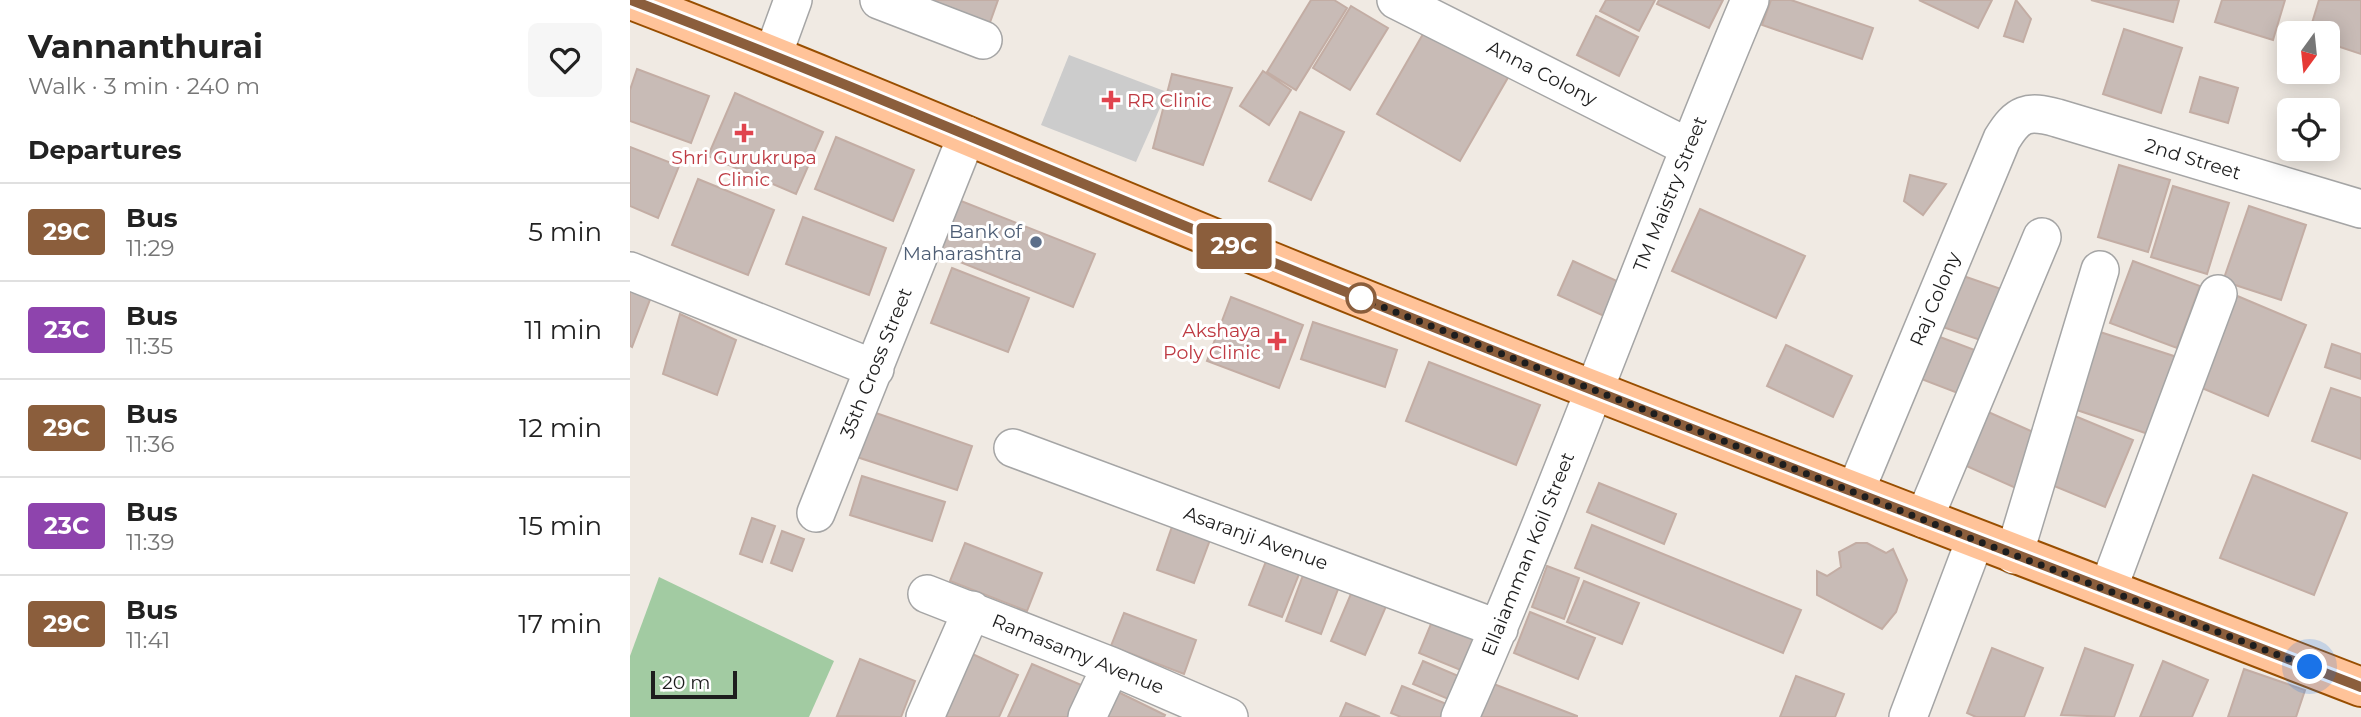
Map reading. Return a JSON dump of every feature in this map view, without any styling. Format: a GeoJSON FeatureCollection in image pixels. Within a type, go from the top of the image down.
{"type":"FeatureCollection","features":[{"type":"Feature","properties":{"kind":"main road"},"geometry":{"type":"LineString","coordinates":[[631,0],[773,55],[1355,296],[1975,540],[2361,687]]}},
{"type":"Feature","properties":{"kind":"street"},"geometry":{"type":"LineString","coordinates":[[773,55],[793,0]]}},
{"type":"Feature","properties":{"kind":"street"},"geometry":{"type":"LineString","coordinates":[[879,0],[983,40]]}},
{"type":"Feature","properties":{"kind":"street","name":"Anna Colony"},"geometry":{"type":"LineString","coordinates":[[1396,0],[1688,147]]}},
{"type":"Feature","properties":{"kind":"street","name":"TM Maistry Street"},"geometry":{"type":"LineString","coordinates":[[1593,390],[1688,147],[1750,0]]}},
{"type":"Feature","properties":{"kind":"street","name":"2nd Street"},"geometry":{"type":"LineString","coordinates":[[2024,114],[2040,113],[2361,209]]}},
{"type":"Feature","properties":{"kind":"street","name":"Raj Colony"},"geometry":{"type":"LineString","coordinates":[[1855,492],[2002,139],[2012,122],[2024,114]]}},
{"type":"Feature","properties":{"kind":"street","name":"35th Cross Street"},"geometry":{"type":"LineString","coordinates":[[816,513],[967,135]]}},
{"type":"Feature","properties":{"kind":"street"},"geometry":{"type":"LineString","coordinates":[[1924,519],[2042,237]]}},
{"type":"Feature","properties":{"kind":"street"},"geometry":{"type":"LineString","coordinates":[[2014,555],[2100,270]]}},
{"type":"Feature","properties":{"kind":"street"},"geometry":{"type":"LineString","coordinates":[[630,271],[874,369]]}},
{"type":"Feature","properties":{"kind":"street"},"geometry":{"type":"LineString","coordinates":[[2108,589],[2218,294]]}},
{"type":"Feature","properties":{"kind":"street","name":"Ellaiamman Koil Street"},"geometry":{"type":"LineString","coordinates":[[1460,717],[1499,629],[1593,390]]}},
{"type":"Feature","properties":{"kind":"street","name":"Asaranji Avenue"},"geometry":{"type":"LineString","coordinates":[[1013,448],[1499,629]]}},
{"type":"Feature","properties":{"kind":"street"},"geometry":{"type":"LineString","coordinates":[[1908,717],[1975,540]]}},
{"type":"Feature","properties":{"kind":"street","name":"Ramasamy Avenue"},"geometry":{"type":"LineString","coordinates":[[927,594],[1111,666],[1229,717]]}},
{"type":"Feature","properties":{"kind":"street"},"geometry":{"type":"LineString","coordinates":[[925,717],[972,610]]}},
{"type":"Feature","properties":{"kind":"street"},"geometry":{"type":"LineString","coordinates":[[1087,717],[1111,666]]}},
{"type":"Feature","properties":{"kind":"shaded area"},"geometry":{"type":"Polygon","coordinates":[[[1069,55],[1167,92],[1136,162],[1041,125],[1069,55]]]}},
{"type":"Feature","properties":{"kind":"green space"},"geometry":{"type":"Polygon","coordinates":[[[659,577],[834,661],[809,717],[630,717],[630,656],[659,577]]]}},
{"type":"Feature","properties":{"kind":"building"},"geometry":{"type":"Polygon","coordinates":[[[914,0],[998,0],[988,28],[914,0]]]}},
{"type":"Feature","properties":{"kind":"building"},"geometry":{"type":"Polygon","coordinates":[[[1311,0],[1334,0],[1347,8],[1296,90],[1267,72],[1311,0]]]}},
{"type":"Feature","properties":{"kind":"building"},"geometry":{"type":"Polygon","coordinates":[[[1606,0],[1655,0],[1639,31],[1600,11],[1606,0]]]}},
{"type":"Feature","properties":{"kind":"building"},"geometry":{"type":"Polygon","coordinates":[[[1659,0],[1723,0],[1709,28],[1657,4],[1659,0]]]}},
{"type":"Feature","properties":{"kind":"building"},"geometry":{"type":"Polygon","coordinates":[[[1771,0],[1791,0],[1873,28],[1862,59],[1762,25],[1771,0]]]}},
{"type":"Feature","properties":{"kind":"building"},"geometry":{"type":"Polygon","coordinates":[[[1919,0],[1992,0],[1978,28],[1919,0]]]}},
{"type":"Feature","properties":{"kind":"building"},"geometry":{"type":"Polygon","coordinates":[[[2016,0],[2031,19],[2023,42],[2004,36],[2016,0]]]}},
{"type":"Feature","properties":{"kind":"building"},"geometry":{"type":"Polygon","coordinates":[[[2091,0],[2179,0],[2173,22],[2091,0]]]}},
{"type":"Feature","properties":{"kind":"building"},"geometry":{"type":"Polygon","coordinates":[[[2222,0],[2285,0],[2273,40],[2215,22],[2222,0]]]}},
{"type":"Feature","properties":{"kind":"building"},"geometry":{"type":"Polygon","coordinates":[[[2319,0],[2361,0],[2361,54],[2340,47],[2340,21],[2313,21],[2319,0]]]}},
{"type":"Feature","properties":{"kind":"building"},"geometry":{"type":"Polygon","coordinates":[[[1351,6],[1388,28],[1350,90],[1313,68],[1351,6]]]}},
{"type":"Feature","properties":{"kind":"building"},"geometry":{"type":"Polygon","coordinates":[[[1596,16],[1638,37],[1619,76],[1577,55],[1596,16]]]}},
{"type":"Feature","properties":{"kind":"building"},"geometry":{"type":"Polygon","coordinates":[[[1427,27],[1510,74],[1460,161],[1377,114],[1427,27]]]}},
{"type":"Feature","properties":{"kind":"building"},"geometry":{"type":"Polygon","coordinates":[[[2124,29],[2182,48],[2161,113],[2103,94],[2124,29]]]}},
{"type":"Feature","properties":{"kind":"building"},"geometry":{"type":"Polygon","coordinates":[[[637,69],[709,96],[691,143],[630,121],[630,90],[637,69]]]}},
{"type":"Feature","properties":{"kind":"building"},"geometry":{"type":"Polygon","coordinates":[[[1263,71],[1291,90],[1269,125],[1240,106],[1263,71]]]}},
{"type":"Feature","properties":{"kind":"building"},"geometry":{"type":"Polygon","coordinates":[[[1172,74],[1232,88],[1203,165],[1153,148],[1172,74]]]}},
{"type":"Feature","properties":{"kind":"building"},"geometry":{"type":"Polygon","coordinates":[[[2200,77],[2238,88],[2228,123],[2190,112],[2200,77]]]}},
{"type":"Feature","properties":{"kind":"building"},"geometry":{"type":"Polygon","coordinates":[[[735,93],[823,132],[796,194],[708,156],[735,93]]]}},
{"type":"Feature","properties":{"kind":"building"},"geometry":{"type":"Polygon","coordinates":[[[1300,112],[1344,132],[1311,200],[1269,181],[1300,112]]]}},
{"type":"Feature","properties":{"kind":"building"},"geometry":{"type":"Polygon","coordinates":[[[836,137],[914,170],[893,221],[815,189],[836,137]]]}},
{"type":"Feature","properties":{"kind":"building"},"geometry":{"type":"Polygon","coordinates":[[[630,147],[679,166],[658,218],[630,206],[630,147]]]}},
{"type":"Feature","properties":{"kind":"building"},"geometry":{"type":"Polygon","coordinates":[[[2119,165],[2170,180],[2148,252],[2098,237],[2119,165]]]}},
{"type":"Feature","properties":{"kind":"building"},"geometry":{"type":"Polygon","coordinates":[[[1910,175],[1946,184],[1923,215],[1904,201],[1910,175]]]}},
{"type":"Feature","properties":{"kind":"building"},"geometry":{"type":"Polygon","coordinates":[[[698,179],[774,210],[748,275],[672,245],[698,179]]]}},
{"type":"Feature","properties":{"kind":"building"},"geometry":{"type":"Polygon","coordinates":[[[2173,186],[2229,203],[2207,274],[2151,257],[2173,186]]]}},
{"type":"Feature","properties":{"kind":"building"},"geometry":{"type":"Polygon","coordinates":[[[956,199],[1095,254],[1073,307],[935,252],[956,199]]]}},
{"type":"Feature","properties":{"kind":"building"},"geometry":{"type":"Polygon","coordinates":[[[2249,206],[2306,225],[2281,300],[2223,281],[2249,206]]]}},
{"type":"Feature","properties":{"kind":"building"},"geometry":{"type":"Polygon","coordinates":[[[1700,209],[1805,256],[1776,318],[1672,271],[1700,209]]]}},
{"type":"Feature","properties":{"kind":"building"},"geometry":{"type":"Polygon","coordinates":[[[803,217],[886,248],[869,295],[786,264],[803,217]]]}},
{"type":"Feature","properties":{"kind":"building"},"geometry":{"type":"Polygon","coordinates":[[[1573,261],[1619,282],[1604,316],[1558,295],[1573,261]]]}},
{"type":"Feature","properties":{"kind":"building"},"geometry":{"type":"Polygon","coordinates":[[[2133,261],[2200,286],[2177,348],[2110,323],[2133,261]]]}},
{"type":"Feature","properties":{"kind":"building"},"geometry":{"type":"Polygon","coordinates":[[[952,268],[1029,298],[1008,352],[931,323],[952,268]]]}},
{"type":"Feature","properties":{"kind":"building"},"geometry":{"type":"Polygon","coordinates":[[[1949,271],[2007,291],[1989,343],[1931,323],[1949,271]]]}},
{"type":"Feature","properties":{"kind":"building"},"geometry":{"type":"Polygon","coordinates":[[[630,280],[654,289],[632,347],[630,346],[630,280]]]}},
{"type":"Feature","properties":{"kind":"building"},"geometry":{"type":"Polygon","coordinates":[[[2235,295],[2306,325],[2268,416],[2197,386],[2235,295]]]}},
{"type":"Feature","properties":{"kind":"building"},"geometry":{"type":"Polygon","coordinates":[[[1231,297],[1303,325],[1279,388],[1207,361],[1231,297]]]}},
{"type":"Feature","properties":{"kind":"building"},"geometry":{"type":"Polygon","coordinates":[[[680,314],[736,340],[717,395],[663,374],[680,314]]]}},
{"type":"Feature","properties":{"kind":"building"},"geometry":{"type":"Polygon","coordinates":[[[1313,322],[1397,350],[1385,387],[1301,359],[1313,322]]]}},
{"type":"Feature","properties":{"kind":"building"},"geometry":{"type":"Polygon","coordinates":[[[2094,330],[2186,360],[2160,438],[2068,407],[2094,330]]]}},
{"type":"Feature","properties":{"kind":"building"},"geometry":{"type":"Polygon","coordinates":[[[1932,334],[1980,352],[1963,395],[1916,377],[1932,334]]]}},
{"type":"Feature","properties":{"kind":"building"},"geometry":{"type":"Polygon","coordinates":[[[2332,344],[2361,354],[2361,379],[2325,367],[2332,344]]]}},
{"type":"Feature","properties":{"kind":"building"},"geometry":{"type":"Polygon","coordinates":[[[1786,345],[1852,376],[1833,417],[1767,386],[1786,345]]]}},
{"type":"Feature","properties":{"kind":"building"},"geometry":{"type":"Polygon","coordinates":[[[1429,362],[1540,405],[1516,465],[1406,421],[1429,362]]]}},
{"type":"Feature","properties":{"kind":"building"},"geometry":{"type":"Polygon","coordinates":[[[2331,388],[2361,398],[2361,459],[2312,441],[2331,388]]]}},
{"type":"Feature","properties":{"kind":"building"},"geometry":{"type":"Polygon","coordinates":[[[1986,411],[2042,436],[2018,489],[1962,464],[1986,411]]]}},
{"type":"Feature","properties":{"kind":"building"},"geometry":{"type":"Polygon","coordinates":[[[873,412],[972,446],[957,490],[857,457],[873,412]]]}},
{"type":"Feature","properties":{"kind":"building"},"geometry":{"type":"Polygon","coordinates":[[[2070,414],[2133,440],[2105,507],[2042,481],[2070,414]]]}},
{"type":"Feature","properties":{"kind":"building"},"geometry":{"type":"Polygon","coordinates":[[[2253,475],[2347,513],[2314,595],[2220,558],[2253,475]]]}},
{"type":"Feature","properties":{"kind":"building"},"geometry":{"type":"Polygon","coordinates":[[[862,476],[945,502],[932,541],[850,515],[862,476]]]}},
{"type":"Feature","properties":{"kind":"building"},"geometry":{"type":"Polygon","coordinates":[[[1599,483],[1676,514],[1664,544],[1587,512],[1599,483]]]}},
{"type":"Feature","properties":{"kind":"building"},"geometry":{"type":"Polygon","coordinates":[[[1176,515],[1214,529],[1194,583],[1157,570],[1176,515]]]}},
{"type":"Feature","properties":{"kind":"building"},"geometry":{"type":"Polygon","coordinates":[[[752,518],[775,526],[762,562],[740,554],[752,518]]]}},
{"type":"Feature","properties":{"kind":"building"},"geometry":{"type":"Polygon","coordinates":[[[1592,525],[1801,610],[1783,653],[1575,568],[1592,525]]]}},
{"type":"Feature","properties":{"kind":"building"},"geometry":{"type":"Polygon","coordinates":[[[782,531],[804,539],[792,571],[771,563],[782,531]]]}},
{"type":"Feature","properties":{"kind":"building"},"geometry":{"type":"Polygon","coordinates":[[[965,543],[1042,573],[1027,611],[950,581],[965,543]]]}},
{"type":"Feature","properties":{"kind":"building"},"geometry":{"type":"Polygon","coordinates":[[[1856,543],[1867,543],[1886,553],[1893,549],[1907,580],[1896,612],[1882,629],[1817,595],[1817,571],[1827,576],[1841,567],[1839,552],[1856,543]]]}},
{"type":"Feature","properties":{"kind":"building"},"geometry":{"type":"Polygon","coordinates":[[[1270,551],[1303,564],[1282,617],[1249,605],[1270,551]]]}},
{"type":"Feature","properties":{"kind":"building"},"geometry":{"type":"Polygon","coordinates":[[[1547,566],[1579,578],[1564,619],[1532,607],[1547,566]]]}},
{"type":"Feature","properties":{"kind":"building"},"geometry":{"type":"Polygon","coordinates":[[[1305,570],[1340,584],[1321,634],[1286,621],[1305,570]]]}},
{"type":"Feature","properties":{"kind":"building"},"geometry":{"type":"Polygon","coordinates":[[[1584,581],[1639,603],[1622,644],[1567,622],[1584,581]]]}},
{"type":"Feature","properties":{"kind":"building"},"geometry":{"type":"Polygon","coordinates":[[[1353,589],[1387,604],[1365,655],[1331,641],[1353,589]]]}},
{"type":"Feature","properties":{"kind":"building"},"geometry":{"type":"Polygon","coordinates":[[[1530,612],[1595,638],[1578,679],[1514,653],[1530,612]]]}},
{"type":"Feature","properties":{"kind":"building"},"geometry":{"type":"Polygon","coordinates":[[[1124,613],[1196,640],[1184,674],[1111,646],[1124,613]]]}},
{"type":"Feature","properties":{"kind":"building"},"geometry":{"type":"Polygon","coordinates":[[[1433,619],[1476,637],[1463,671],[1419,653],[1433,619]]]}},
{"type":"Feature","properties":{"kind":"building"},"geometry":{"type":"Polygon","coordinates":[[[1992,648],[2043,668],[2024,717],[1976,717],[1967,713],[1992,648]]]}},
{"type":"Feature","properties":{"kind":"building"},"geometry":{"type":"Polygon","coordinates":[[[2085,648],[2133,665],[2114,717],[2061,715],[2085,648]]]}},
{"type":"Feature","properties":{"kind":"building"},"geometry":{"type":"Polygon","coordinates":[[[968,652],[1018,675],[999,717],[938,717],[968,652]]]}},
{"type":"Feature","properties":{"kind":"building"},"geometry":{"type":"Polygon","coordinates":[[[860,659],[915,681],[901,717],[837,716],[860,659]]]}},
{"type":"Feature","properties":{"kind":"building"},"geometry":{"type":"Polygon","coordinates":[[[1423,661],[1463,678],[1453,701],[1413,684],[1423,661]]]}},
{"type":"Feature","properties":{"kind":"building"},"geometry":{"type":"Polygon","coordinates":[[[2163,661],[2208,680],[2192,717],[2140,717],[2163,661]]]}},
{"type":"Feature","properties":{"kind":"building"},"geometry":{"type":"Polygon","coordinates":[[[1032,664],[1086,687],[1072,717],[1008,717],[1032,664]]]}},
{"type":"Feature","properties":{"kind":"building"},"geometry":{"type":"Polygon","coordinates":[[[2244,669],[2305,690],[2296,717],[2228,717],[2244,669]]]}},
{"type":"Feature","properties":{"kind":"building"},"geometry":{"type":"Polygon","coordinates":[[[1796,676],[1844,694],[1835,717],[1780,717],[1796,676]]]}},
{"type":"Feature","properties":{"kind":"building"},"geometry":{"type":"Polygon","coordinates":[[[1491,683],[1577,716],[1577,717],[1477,717],[1491,683]]]}},
{"type":"Feature","properties":{"kind":"building"},"geometry":{"type":"Polygon","coordinates":[[[1402,686],[1449,705],[1444,717],[1401,717],[1391,713],[1402,686]]]}},
{"type":"Feature","properties":{"kind":"building"},"geometry":{"type":"Polygon","coordinates":[[[1112,689],[1165,715],[1164,717],[1098,717],[1112,689]]]}},
{"type":"Feature","properties":{"kind":"building"},"geometry":{"type":"Polygon","coordinates":[[[1346,703],[1380,717],[1340,717],[1346,703]]]}},
{"type":"Feature","properties":{"kind":"bus line","name":"29C"},"geometry":{"type":"LineString","coordinates":[[631,0],[773,55],[1355,296],[1975,540],[2361,687]]}},
{"type":"Feature","properties":{"kind":"place","name":"RR Clinic"},"geometry":{"type":"Point","coordinates":[1111,100]}},
{"type":"Feature","properties":{"kind":"place","name":"Shri Gurukrupa Clinic"},"geometry":{"type":"Point","coordinates":[744,133]}},
{"type":"Feature","properties":{"kind":"place","name":"Bank of Maharashtra"},"geometry":{"type":"Point","coordinates":[1036,242]}},
{"type":"Feature","properties":{"kind":"place","name":"Akshaya Poly Clinic"},"geometry":{"type":"Point","coordinates":[1277,341]}},
{"type":"Feature","properties":{"kind":"route"},"geometry":{"type":"LineString","coordinates":[[1361,298],[1355,296],[1975,540],[2310,667]]}}]}
